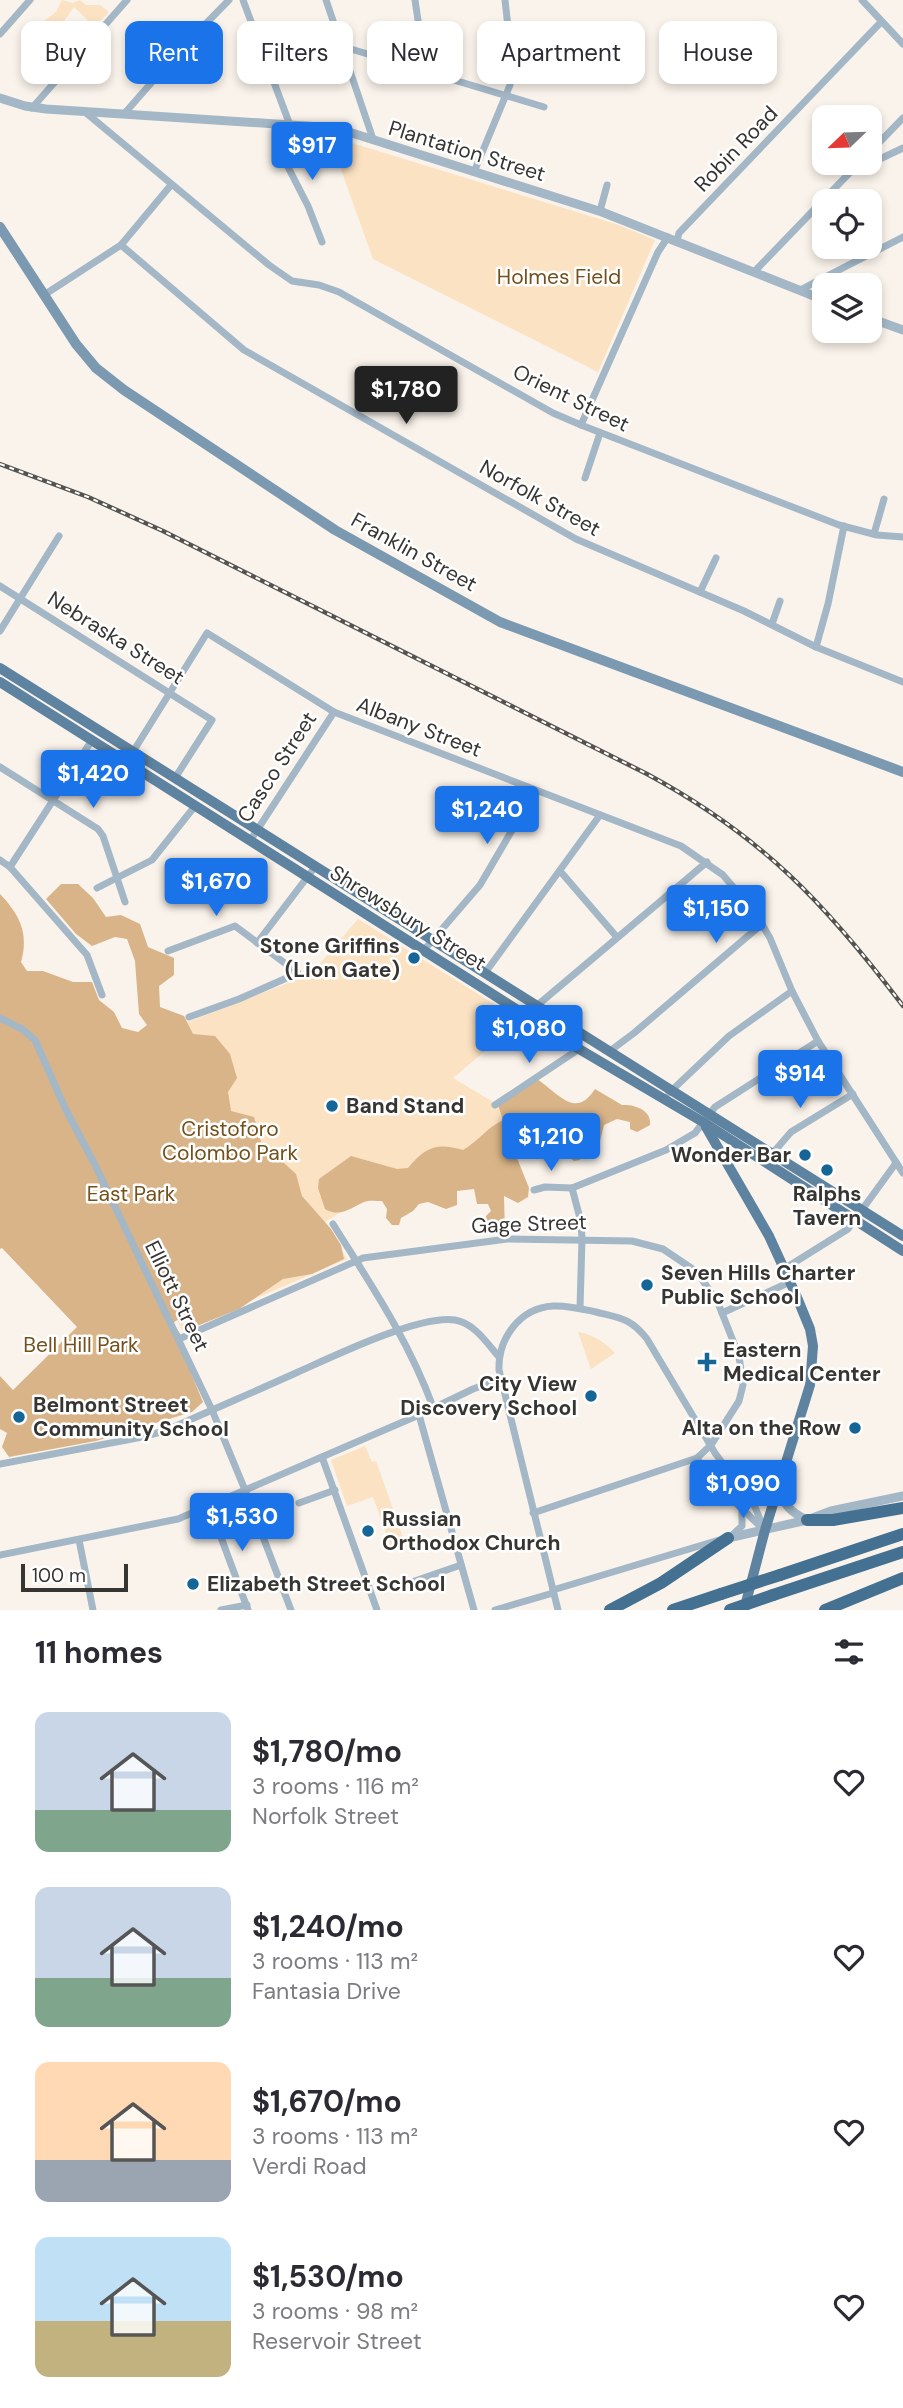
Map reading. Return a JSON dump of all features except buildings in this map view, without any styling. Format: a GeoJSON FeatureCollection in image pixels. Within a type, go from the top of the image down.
{"type":"FeatureCollection","features":[{"type":"Feature","properties":{"kind":"highway"},"geometry":{"type":"LineString","coordinates":[[807,1520],[833,1520],[903,1508]]}},
{"type":"Feature","properties":{"kind":"highway"},"geometry":{"type":"LineString","coordinates":[[673,1610],[903,1534]]}},
{"type":"Feature","properties":{"kind":"highway"},"geometry":{"type":"LineString","coordinates":[[610,1610],[661,1583],[728,1538]]}},
{"type":"Feature","properties":{"kind":"highway"},"geometry":{"type":"LineString","coordinates":[[730,1610],[903,1552]]}},
{"type":"Feature","properties":{"kind":"highway"},"geometry":{"type":"LineString","coordinates":[[825,1610],[903,1578]]}},
{"type":"Feature","properties":{"kind":"main road","name":"Franklin Street"},"geometry":{"type":"LineString","coordinates":[[0,228],[96,368],[124,390],[335,530],[506,625],[903,772]]}},
{"type":"Feature","properties":{"kind":"main road","name":"Shrewsbury Street"},"geometry":{"type":"LineString","coordinates":[[0,668],[131,756],[195,806],[579,1049],[668,1095],[772,1154],[903,1236]]}},
{"type":"Feature","properties":{"kind":"main road","name":"Shrewsbury Street"},"geometry":{"type":"LineString","coordinates":[[0,682],[92,740],[175,778],[610,1051],[668,1095],[696,1105],[706,1118],[741,1148],[903,1251]]}},
{"type":"Feature","properties":{"kind":"main road"},"geometry":{"type":"LineString","coordinates":[[706,1118],[725,1159],[769,1236],[790,1282],[810,1332],[813,1363],[810,1385],[765,1530],[744,1610]]}},
{"type":"Feature","properties":{"kind":"main road"},"geometry":{"type":"LineString","coordinates":[[725,1159],[741,1148]]}},
{"type":"Feature","properties":{"kind":"street"},"geometry":{"type":"LineString","coordinates":[[0,34],[30,0]]}},
{"type":"Feature","properties":{"kind":"street"},"geometry":{"type":"LineString","coordinates":[[32,108],[127,0]]}},
{"type":"Feature","properties":{"kind":"street"},"geometry":{"type":"LineString","coordinates":[[124,114],[180,50],[229,0]]}},
{"type":"Feature","properties":{"kind":"street"},"geometry":{"type":"LineString","coordinates":[[243,0],[290,125],[288,167],[308,206],[322,242]]}},
{"type":"Feature","properties":{"kind":"street"},"geometry":{"type":"LineString","coordinates":[[326,0],[333,21]]}},
{"type":"Feature","properties":{"kind":"street"},"geometry":{"type":"LineString","coordinates":[[415,0],[418,21]]}},
{"type":"Feature","properties":{"kind":"street"},"geometry":{"type":"LineString","coordinates":[[474,172],[507,97],[512,63],[505,0]]}},
{"type":"Feature","properties":{"kind":"street"},"geometry":{"type":"LineString","coordinates":[[862,0],[903,44]]}},
{"type":"Feature","properties":{"kind":"street","name":"Robin Road"},"geometry":{"type":"LineString","coordinates":[[581,425],[658,252],[881,22]]}},
{"type":"Feature","properties":{"kind":"street"},"geometry":{"type":"LineString","coordinates":[[353,81],[373,139]]}},
{"type":"Feature","properties":{"kind":"street"},"geometry":{"type":"LineString","coordinates":[[463,83],[544,107]]}},
{"type":"Feature","properties":{"kind":"street","name":"Plantation Street"},"geometry":{"type":"LineString","coordinates":[[0,98],[32,108],[334,128],[600,211],[812,295]]}},
{"type":"Feature","properties":{"kind":"street","name":"Orient Street"},"geometry":{"type":"LineString","coordinates":[[84,112],[286,278],[339,292],[532,401],[600,433],[844,526],[874,534],[903,537]]}},
{"type":"Feature","properties":{"kind":"street"},"geometry":{"type":"LineString","coordinates":[[882,140],[903,118]]}},
{"type":"Feature","properties":{"kind":"street"},"geometry":{"type":"LineString","coordinates":[[882,158],[903,148]]}},
{"type":"Feature","properties":{"kind":"street"},"geometry":{"type":"LineString","coordinates":[[754,272],[847,175]]}},
{"type":"Feature","properties":{"kind":"street"},"geometry":{"type":"LineString","coordinates":[[600,211],[607,185]]}},
{"type":"Feature","properties":{"kind":"street"},"geometry":{"type":"LineString","coordinates":[[44,295],[121,246],[172,186]]}},
{"type":"Feature","properties":{"kind":"street"},"geometry":{"type":"LineString","coordinates":[[800,290],[903,237]]}},
{"type":"Feature","properties":{"kind":"street","name":"Norfolk Street"},"geometry":{"type":"LineString","coordinates":[[121,246],[244,350],[555,528],[608,555],[700,592],[816,647],[903,682]]}},
{"type":"Feature","properties":{"kind":"street"},"geometry":{"type":"LineString","coordinates":[[898,328],[903,322]]}},
{"type":"Feature","properties":{"kind":"street"},"geometry":{"type":"LineString","coordinates":[[585,478],[600,433]]}},
{"type":"Feature","properties":{"kind":"street"},"geometry":{"type":"LineString","coordinates":[[874,534],[884,499]]}},
{"type":"Feature","properties":{"kind":"street"},"geometry":{"type":"LineString","coordinates":[[816,647],[844,526]]}},
{"type":"Feature","properties":{"kind":"street"},"geometry":{"type":"LineString","coordinates":[[0,631],[59,536]]}},
{"type":"Feature","properties":{"kind":"street"},"geometry":{"type":"LineString","coordinates":[[700,592],[716,558]]}},
{"type":"Feature","properties":{"kind":"street","name":"Nebraska Street"},"geometry":{"type":"LineString","coordinates":[[0,586],[212,720],[175,778]]}},
{"type":"Feature","properties":{"kind":"street"},"geometry":{"type":"LineString","coordinates":[[772,624],[780,601]]}},
{"type":"Feature","properties":{"kind":"street","name":"Albany Street"},"geometry":{"type":"LineString","coordinates":[[170,692],[207,633],[334,712],[681,846],[707,862],[730,882],[762,924],[818,1041],[903,1173]]}},
{"type":"Feature","properties":{"kind":"street"},"geometry":{"type":"LineString","coordinates":[[131,756],[170,692]]}},
{"type":"Feature","properties":{"kind":"street","name":"Casco Street"},"geometry":{"type":"LineString","coordinates":[[250,841],[334,712]]}},
{"type":"Feature","properties":{"kind":"street"},"geometry":{"type":"LineString","coordinates":[[10,867],[92,740]]}},
{"type":"Feature","properties":{"kind":"street"},"geometry":{"type":"LineString","coordinates":[[0,767],[98,829],[103,836],[125,902]]}},
{"type":"Feature","properties":{"kind":"street"},"geometry":{"type":"LineString","coordinates":[[424,950],[480,885],[535,791]]}},
{"type":"Feature","properties":{"kind":"street"},"geometry":{"type":"LineString","coordinates":[[96,888],[152,860],[195,806]]}},
{"type":"Feature","properties":{"kind":"street"},"geometry":{"type":"LineString","coordinates":[[485,973],[600,816]]}},
{"type":"Feature","properties":{"kind":"street"},"geometry":{"type":"LineString","coordinates":[[0,860],[10,867],[87,955],[102,995]]}},
{"type":"Feature","properties":{"kind":"street"},"geometry":{"type":"LineString","coordinates":[[527,1014],[616,936],[707,862]]}},
{"type":"Feature","properties":{"kind":"street"},"geometry":{"type":"LineString","coordinates":[[257,943],[315,867]]}},
{"type":"Feature","properties":{"kind":"street"},"geometry":{"type":"LineString","coordinates":[[560,872],[616,936]]}},
{"type":"Feature","properties":{"kind":"street"},"geometry":{"type":"LineString","coordinates":[[610,1051],[635,1033],[762,924]]}},
{"type":"Feature","properties":{"kind":"street"},"geometry":{"type":"LineString","coordinates":[[168,951],[234,926],[298,973],[189,1017]]}},
{"type":"Feature","properties":{"kind":"street"},"geometry":{"type":"LineString","coordinates":[[668,1095],[729,1036],[792,991]]}},
{"type":"Feature","properties":{"kind":"street","name":"Elliott Street"},"geometry":{"type":"LineString","coordinates":[[0,1018],[22,1029],[34,1040],[212,1410],[291,1610]]}},
{"type":"Feature","properties":{"kind":"street"},"geometry":{"type":"LineString","coordinates":[[534,1190],[545,1187],[572,1188],[666,1150],[695,1133],[719,1103],[818,1041]]}},
{"type":"Feature","properties":{"kind":"street"},"geometry":{"type":"LineString","coordinates":[[495,1105],[579,1049]]}},
{"type":"Feature","properties":{"kind":"street"},"geometry":{"type":"LineString","coordinates":[[772,1154],[791,1132],[853,1094]]}},
{"type":"Feature","properties":{"kind":"street"},"geometry":{"type":"LineString","coordinates":[[784,1269],[848,1229],[896,1163]]}},
{"type":"Feature","properties":{"kind":"street"},"geometry":{"type":"LineString","coordinates":[[572,1188],[581,1222],[580,1308]]}},
{"type":"Feature","properties":{"kind":"street"},"geometry":{"type":"LineString","coordinates":[[334,1224],[399,1330],[433,1407]]}},
{"type":"Feature","properties":{"kind":"street","name":"Gage Street"},"geometry":{"type":"LineString","coordinates":[[179,1339],[356,1260],[507,1239],[632,1241],[667,1251],[701,1276],[713,1294],[739,1356],[743,1385],[739,1401],[711,1445],[697,1458]]}},
{"type":"Feature","properties":{"kind":"street"},"geometry":{"type":"LineString","coordinates":[[722,1313],[790,1282]]}},
{"type":"Feature","properties":{"kind":"street"},"geometry":{"type":"LineString","coordinates":[[558,1610],[500,1382],[499,1357],[505,1339],[511,1328],[532,1312],[555,1306],[580,1308],[624,1319],[635,1325],[647,1339],[711,1445],[746,1494],[765,1530]]}},
{"type":"Feature","properties":{"kind":"street"},"geometry":{"type":"LineString","coordinates":[[0,1464],[150,1436],[399,1330],[427,1321],[454,1320],[474,1329],[499,1357]]}},
{"type":"Feature","properties":{"kind":"street"},"geometry":{"type":"LineString","coordinates":[[0,1555],[178,1519],[473,1389],[494,1381],[500,1382]]}},
{"type":"Feature","properties":{"kind":"street"},"geometry":{"type":"LineString","coordinates":[[418,1415],[474,1610]]}},
{"type":"Feature","properties":{"kind":"street"},"geometry":{"type":"LineString","coordinates":[[322,1457],[377,1610]]}},
{"type":"Feature","properties":{"kind":"street"},"geometry":{"type":"LineString","coordinates":[[533,1513],[697,1458],[708,1476],[765,1530]]}},
{"type":"Feature","properties":{"kind":"street"},"geometry":{"type":"LineString","coordinates":[[780,1485],[785,1503],[793,1513],[807,1520]]}},
{"type":"Feature","properties":{"kind":"street"},"geometry":{"type":"LineString","coordinates":[[299,1503],[334,1490]]}},
{"type":"Feature","properties":{"kind":"street"},"geometry":{"type":"LineString","coordinates":[[746,1494],[759,1500],[775,1501]]}},
{"type":"Feature","properties":{"kind":"street"},"geometry":{"type":"LineString","coordinates":[[495,1610],[728,1538],[807,1520],[831,1511],[903,1496]]}},
{"type":"Feature","properties":{"kind":"street"},"geometry":{"type":"LineString","coordinates":[[209,1505],[248,1607],[221,1610]]}},
{"type":"Feature","properties":{"kind":"street"},"geometry":{"type":"LineString","coordinates":[[728,1538],[742,1526],[742,1508]]}},
{"type":"Feature","properties":{"kind":"street"},"geometry":{"type":"LineString","coordinates":[[79,1540],[93,1610]]}},
{"type":"Feature","properties":{"kind":"street"},"geometry":{"type":"LineString","coordinates":[[409,1583],[461,1565]]}},
{"type":"Feature","properties":{"kind":"green space"},"geometry":{"type":"Polygon","coordinates":[[[62,0],[73,3],[80,0],[86,5],[100,5],[109,12],[101,21],[89,21],[74,7],[64,21],[44,21],[56,12],[62,0]]]}},
{"type":"Feature","properties":{"kind":"green space","name":"Holmes Field"},"geometry":{"type":"Polygon","coordinates":[[[329,136],[616,224],[655,240],[598,372],[373,259],[329,136]]]}},
{"type":"Feature","properties":{"kind":"green space","name":"East Park"},"geometry":{"type":"Polygon","coordinates":[[[61,884],[78,884],[93,898],[106,917],[121,915],[140,924],[148,947],[174,958],[174,975],[159,986],[160,1007],[184,1016],[193,1034],[215,1036],[230,1054],[237,1078],[228,1092],[231,1111],[254,1117],[261,1142],[296,1174],[302,1196],[331,1229],[341,1245],[344,1259],[312,1274],[283,1279],[239,1309],[197,1326],[184,1315],[173,1323],[181,1335],[183,1354],[203,1402],[192,1412],[96,1441],[9,1457],[2,1447],[7,1433],[0,1429],[0,1376],[13,1390],[77,1327],[2,1248],[0,1249],[0,894],[13,909],[21,925],[24,942],[21,962],[27,971],[43,971],[73,982],[92,982],[99,1000],[114,1012],[122,1028],[138,1032],[147,1025],[139,1014],[135,961],[127,939],[115,937],[92,946],[76,934],[46,899],[61,884]]]}},
{"type":"Feature","properties":{"kind":"green space","name":"Cristoforo Colombo Park"},"geometry":{"type":"Polygon","coordinates":[[[358,919],[521,1021],[453,1078],[498,1105],[574,1103],[553,1155],[532,1154],[517,1159],[529,1188],[516,1192],[488,1183],[371,1193],[325,1222],[347,1259],[182,1330],[57,1073],[311,974],[358,919]]]}},
{"type":"Feature","properties":{"kind":"green space"},"geometry":{"type":"Polygon","coordinates":[[[537,1079],[560,1097],[574,1103],[588,1098],[595,1089],[622,1105],[641,1109],[648,1115],[650,1125],[637,1132],[630,1129],[630,1122],[617,1119],[604,1125],[599,1145],[585,1147],[580,1160],[574,1161],[567,1155],[532,1154],[517,1158],[529,1188],[528,1197],[518,1203],[504,1196],[505,1233],[488,1233],[486,1216],[491,1211],[488,1204],[477,1204],[474,1189],[457,1191],[457,1205],[446,1209],[428,1202],[419,1204],[401,1218],[399,1225],[392,1225],[386,1218],[387,1209],[382,1201],[366,1201],[336,1213],[325,1209],[318,1188],[319,1179],[351,1156],[397,1169],[408,1168],[420,1155],[432,1148],[446,1146],[463,1150],[503,1120],[498,1105],[537,1079]]]}},
{"type":"Feature","properties":{"kind":"green space"},"geometry":{"type":"Polygon","coordinates":[[[578,1332],[598,1339],[615,1353],[591,1369],[578,1332]]]}},
{"type":"Feature","properties":{"kind":"green space"},"geometry":{"type":"Polygon","coordinates":[[[365,1446],[372,1462],[376,1461],[406,1546],[392,1550],[373,1497],[347,1506],[331,1460],[365,1446]]]}},
{"type":"Feature","properties":{"kind":"railway"},"geometry":{"type":"LineString","coordinates":[[0,464],[88,497],[163,531],[647,774],[688,798],[758,847],[789,875],[846,935],[903,1006]]}},
{"type":"Feature","properties":{"kind":"place","name":"Stone Griffins (Lion Gate)"},"geometry":{"type":"Point","coordinates":[414,958]}},
{"type":"Feature","properties":{"kind":"place","name":"Band Stand"},"geometry":{"type":"Point","coordinates":[332,1106]}},
{"type":"Feature","properties":{"kind":"place","name":"Wonder Bar"},"geometry":{"type":"Point","coordinates":[805,1155]}},
{"type":"Feature","properties":{"kind":"place","name":"Ralphs Tavern"},"geometry":{"type":"Point","coordinates":[827,1170]}},
{"type":"Feature","properties":{"kind":"place","name":"Seven Hills Charter Public School"},"geometry":{"type":"Point","coordinates":[647,1285]}},
{"type":"Feature","properties":{"kind":"place","name":"Eastern Medical Center"},"geometry":{"type":"Point","coordinates":[707,1362]}},
{"type":"Feature","properties":{"kind":"place","name":"City View Discovery School"},"geometry":{"type":"Point","coordinates":[591,1396]}},
{"type":"Feature","properties":{"kind":"place","name":"Belmont Street Community School"},"geometry":{"type":"Point","coordinates":[19,1417]}},
{"type":"Feature","properties":{"kind":"place","name":"Alta on the Row"},"geometry":{"type":"Point","coordinates":[855,1428]}},
{"type":"Feature","properties":{"kind":"place","name":"Russian Orthodox Church"},"geometry":{"type":"Point","coordinates":[368,1531]}},
{"type":"Feature","properties":{"kind":"place","name":"Elizabeth Street School"},"geometry":{"type":"Point","coordinates":[193,1584]}},
{"type":"Feature","properties":{"kind":"park label","name":"Bell Hill Park"},"geometry":{"type":"Point","coordinates":[81,1345]}}]}
